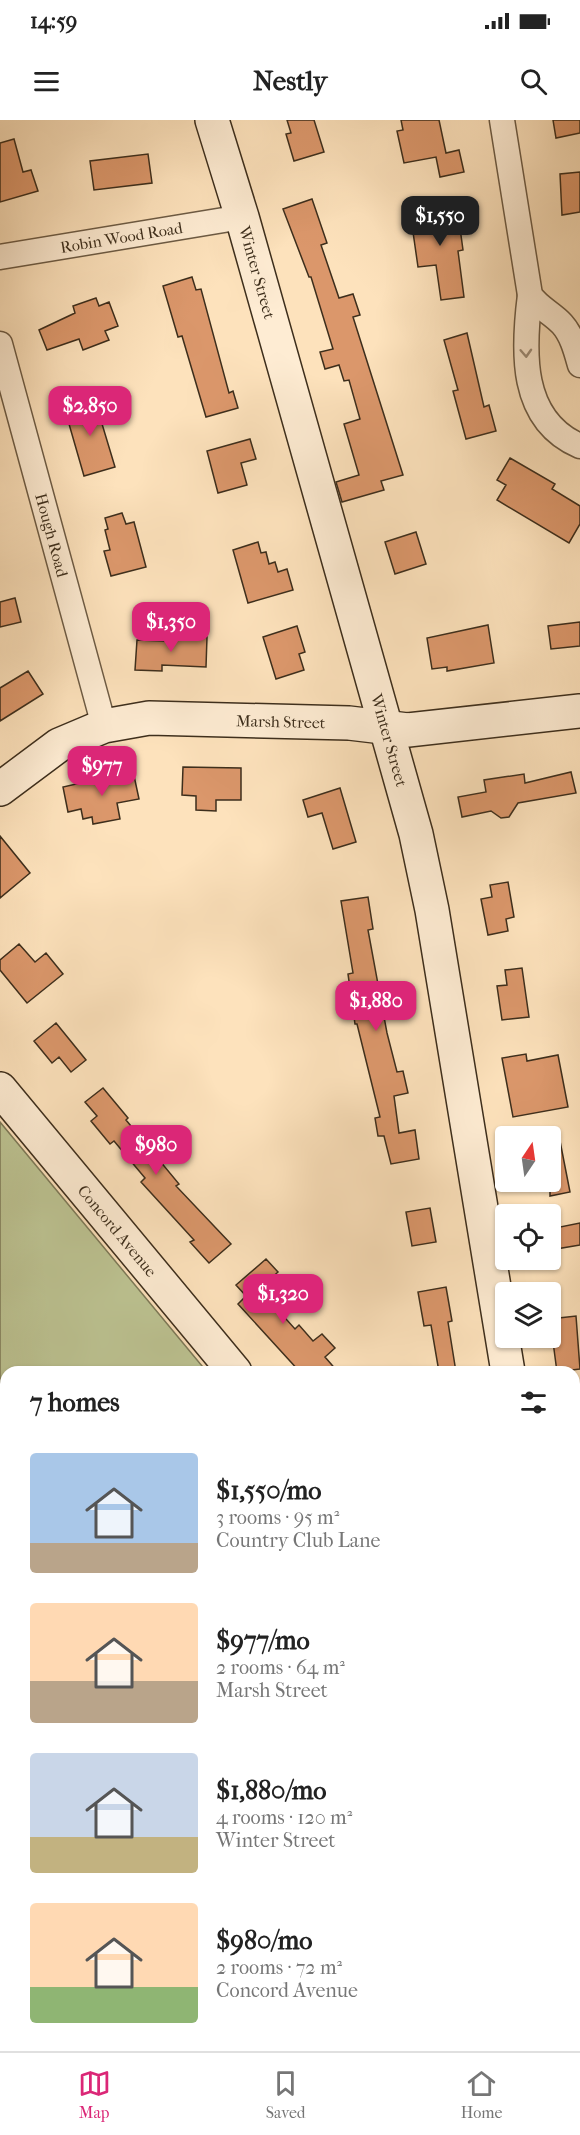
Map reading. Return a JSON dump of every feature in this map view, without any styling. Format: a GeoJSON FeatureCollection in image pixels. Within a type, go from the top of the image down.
{"type":"FeatureCollection","features":[{"type":"Feature","properties":{"kind":"main road","name":"Winter Street"},"geometry":{"type":"LineString","coordinates":[[212,120],[242,217],[387,728],[432,910],[507,1366]]}},
{"type":"Feature","properties":{"kind":"main road","name":"Marsh Street"},"geometry":{"type":"LineString","coordinates":[[0,789],[58,745],[105,726],[149,718],[349,723],[429,730],[580,711]]}},
{"type":"Feature","properties":{"kind":"main road","name":"Concord Avenue"},"geometry":{"type":"LineString","coordinates":[[0,1089],[230,1366]]}},
{"type":"Feature","properties":{"kind":"street"},"geometry":{"type":"LineString","coordinates":[[502,120],[530,295],[525,346],[530,388],[545,420],[557,433],[580,446]]}},
{"type":"Feature","properties":{"kind":"street","name":"Robin Wood Road"},"geometry":{"type":"LineString","coordinates":[[0,257],[242,217]]}},
{"type":"Feature","properties":{"kind":"street"},"geometry":{"type":"LineString","coordinates":[[530,295],[537,304],[563,325],[575,330],[580,365]]}},
{"type":"Feature","properties":{"kind":"street","name":"Hough Road"},"geometry":{"type":"LineString","coordinates":[[0,344],[105,726]]}},
{"type":"Feature","properties":{"kind":"green space"},"geometry":{"type":"Polygon","coordinates":[[[0,1122],[202,1366],[0,1366],[0,1122]]]}},
{"type":"Feature","properties":{"kind":"building"},"geometry":{"type":"Polygon","coordinates":[[[287,120],[314,120],[324,152],[294,161],[286,134],[291,133],[287,120]]]}},
{"type":"Feature","properties":{"kind":"building"},"geometry":{"type":"Polygon","coordinates":[[[401,120],[439,120],[446,153],[459,150],[464,172],[440,177],[436,157],[404,163],[397,131],[403,130],[401,120]]]}},
{"type":"Feature","properties":{"kind":"building"},"geometry":{"type":"Polygon","coordinates":[[[553,120],[580,120],[580,133],[556,138],[553,120]]]}},
{"type":"Feature","properties":{"kind":"building"},"geometry":{"type":"Polygon","coordinates":[[[14,139],[23,172],[31,170],[38,191],[0,202],[0,143],[14,139]]]}},
{"type":"Feature","properties":{"kind":"building"},"geometry":{"type":"Polygon","coordinates":[[[148,154],[152,183],[94,190],[90,161],[148,154]]]}},
{"type":"Feature","properties":{"kind":"building"},"geometry":{"type":"Polygon","coordinates":[[[580,172],[580,212],[562,215],[560,174],[580,172]]]}},
{"type":"Feature","properties":{"kind":"building"},"geometry":{"type":"Polygon","coordinates":[[[312,199],[327,243],[321,245],[339,298],[353,294],[360,315],[353,317],[403,475],[381,481],[384,490],[342,502],[336,482],[359,475],[344,424],[360,419],[349,380],[344,381],[339,365],[325,369],[320,352],[333,349],[311,277],[309,277],[283,209],[312,199]]]}},
{"type":"Feature","properties":{"kind":"building"},"geometry":{"type":"Polygon","coordinates":[[[457,206],[463,250],[458,251],[464,297],[441,300],[436,265],[418,267],[410,211],[457,206]]]}},
{"type":"Feature","properties":{"kind":"building"},"geometry":{"type":"Polygon","coordinates":[[[192,277],[196,290],[201,289],[229,393],[233,391],[238,408],[206,417],[182,336],[178,337],[163,286],[192,277]]]}},
{"type":"Feature","properties":{"kind":"building"},"geometry":{"type":"Polygon","coordinates":[[[96,298],[99,306],[109,302],[118,326],[105,331],[109,340],[83,350],[79,339],[47,350],[39,330],[75,313],[73,306],[96,298]]]}},
{"type":"Feature","properties":{"kind":"building"},"geometry":{"type":"Polygon","coordinates":[[[467,333],[484,407],[489,405],[496,431],[466,439],[453,391],[458,390],[444,340],[467,333]]]}},
{"type":"Feature","properties":{"kind":"building"},"geometry":{"type":"Polygon","coordinates":[[[93,394],[115,467],[84,476],[69,424],[75,422],[69,402],[93,394]]]}},
{"type":"Feature","properties":{"kind":"building"},"geometry":{"type":"Polygon","coordinates":[[[250,439],[256,459],[241,463],[247,485],[218,493],[207,451],[250,439]]]}},
{"type":"Feature","properties":{"kind":"building"},"geometry":{"type":"Polygon","coordinates":[[[510,458],[555,484],[552,489],[580,506],[580,524],[569,543],[497,500],[506,485],[497,480],[510,458]]]}},
{"type":"Feature","properties":{"kind":"building"},"geometry":{"type":"Polygon","coordinates":[[[122,513],[126,524],[134,522],[146,567],[111,576],[104,551],[110,550],[105,530],[108,529],[105,518],[122,513]]]}},
{"type":"Feature","properties":{"kind":"building"},"geometry":{"type":"Polygon","coordinates":[[[416,532],[426,564],[395,574],[385,542],[416,532]]]}},
{"type":"Feature","properties":{"kind":"building"},"geometry":{"type":"Polygon","coordinates":[[[258,542],[261,553],[266,552],[269,564],[275,562],[278,572],[287,569],[293,590],[248,603],[233,550],[258,542]]]}},
{"type":"Feature","properties":{"kind":"building"},"geometry":{"type":"Polygon","coordinates":[[[15,598],[21,622],[0,627],[0,602],[15,598]]]}},
{"type":"Feature","properties":{"kind":"building"},"geometry":{"type":"Polygon","coordinates":[[[580,622],[580,646],[551,649],[548,626],[580,622]]]}},
{"type":"Feature","properties":{"kind":"building"},"geometry":{"type":"Polygon","coordinates":[[[488,625],[494,663],[447,671],[447,667],[432,669],[427,638],[488,625]]]}},
{"type":"Feature","properties":{"kind":"building"},"geometry":{"type":"Polygon","coordinates":[[[297,626],[305,652],[299,654],[304,670],[276,679],[263,637],[297,626]]]}},
{"type":"Feature","properties":{"kind":"building"},"geometry":{"type":"Polygon","coordinates":[[[164,635],[207,637],[206,667],[162,665],[162,671],[135,670],[137,640],[164,641],[164,635]]]}},
{"type":"Feature","properties":{"kind":"building"},"geometry":{"type":"Polygon","coordinates":[[[28,671],[43,694],[0,721],[0,688],[28,671]]]}},
{"type":"Feature","properties":{"kind":"building"},"geometry":{"type":"Polygon","coordinates":[[[183,767],[241,768],[241,800],[216,800],[216,811],[196,810],[196,796],[182,795],[183,767]]]}},
{"type":"Feature","properties":{"kind":"building"},"geometry":{"type":"Polygon","coordinates":[[[133,771],[139,799],[117,803],[120,819],[93,824],[92,817],[83,819],[81,809],[68,812],[63,787],[133,771]]]}},
{"type":"Feature","properties":{"kind":"building"},"geometry":{"type":"Polygon","coordinates":[[[571,772],[576,793],[518,803],[509,817],[501,818],[491,811],[462,817],[458,797],[486,792],[484,780],[524,774],[525,783],[571,772]]]}},
{"type":"Feature","properties":{"kind":"building"},"geometry":{"type":"Polygon","coordinates":[[[340,788],[356,842],[333,849],[322,813],[308,817],[303,800],[340,788]]]}},
{"type":"Feature","properties":{"kind":"building"},"geometry":{"type":"Polygon","coordinates":[[[0,836],[30,873],[0,898],[0,836]]]}},
{"type":"Feature","properties":{"kind":"building"},"geometry":{"type":"Polygon","coordinates":[[[508,882],[514,917],[506,919],[508,931],[488,935],[481,899],[492,897],[490,885],[508,882]]]}},
{"type":"Feature","properties":{"kind":"building"},"geometry":{"type":"Polygon","coordinates":[[[368,897],[373,929],[368,930],[387,1033],[397,1072],[403,1071],[408,1093],[394,1096],[399,1133],[415,1130],[419,1159],[391,1164],[384,1136],[378,1136],[375,1118],[380,1117],[357,1024],[355,1024],[348,974],[353,973],[341,901],[368,897]]]}},
{"type":"Feature","properties":{"kind":"building"},"geometry":{"type":"Polygon","coordinates":[[[19,944],[35,962],[46,953],[63,974],[27,1003],[0,970],[0,960],[19,944]]]}},
{"type":"Feature","properties":{"kind":"building"},"geometry":{"type":"Polygon","coordinates":[[[522,968],[529,1017],[502,1020],[497,986],[507,985],[505,970],[522,968]]]}},
{"type":"Feature","properties":{"kind":"building"},"geometry":{"type":"Polygon","coordinates":[[[56,1023],[86,1060],[71,1072],[59,1057],[52,1063],[34,1041],[56,1023]]]}},
{"type":"Feature","properties":{"kind":"building"},"geometry":{"type":"Polygon","coordinates":[[[526,1054],[527,1061],[558,1055],[568,1107],[513,1117],[502,1058],[526,1054]]]}},
{"type":"Feature","properties":{"kind":"building"},"geometry":{"type":"Polygon","coordinates":[[[103,1088],[128,1118],[126,1120],[179,1184],[176,1186],[231,1244],[209,1263],[190,1242],[194,1240],[141,1182],[145,1178],[114,1141],[110,1144],[91,1121],[97,1116],[85,1102],[103,1088]]]}},
{"type":"Feature","properties":{"kind":"building"},"geometry":{"type":"Polygon","coordinates":[[[561,1146],[570,1192],[550,1196],[550,1192],[561,1192],[561,1146]]]}},
{"type":"Feature","properties":{"kind":"building"},"geometry":{"type":"Polygon","coordinates":[[[430,1208],[436,1242],[412,1246],[406,1212],[430,1208]]]}},
{"type":"Feature","properties":{"kind":"building"},"geometry":{"type":"Polygon","coordinates":[[[580,1223],[580,1245],[561,1248],[561,1227],[580,1223]]]}},
{"type":"Feature","properties":{"kind":"building"},"geometry":{"type":"Polygon","coordinates":[[[266,1259],[278,1272],[259,1289],[295,1329],[299,1325],[313,1341],[322,1334],[335,1348],[325,1357],[333,1366],[295,1366],[238,1304],[246,1296],[236,1285],[266,1259]]]}},
{"type":"Feature","properties":{"kind":"building"},"geometry":{"type":"Polygon","coordinates":[[[446,1287],[452,1321],[448,1322],[455,1366],[438,1366],[431,1325],[424,1326],[418,1292],[446,1287]]]}},
{"type":"Feature","properties":{"kind":"building"},"geometry":{"type":"Polygon","coordinates":[[[576,1316],[580,1366],[556,1366],[554,1348],[561,1348],[561,1318],[576,1316]]]}}]}
